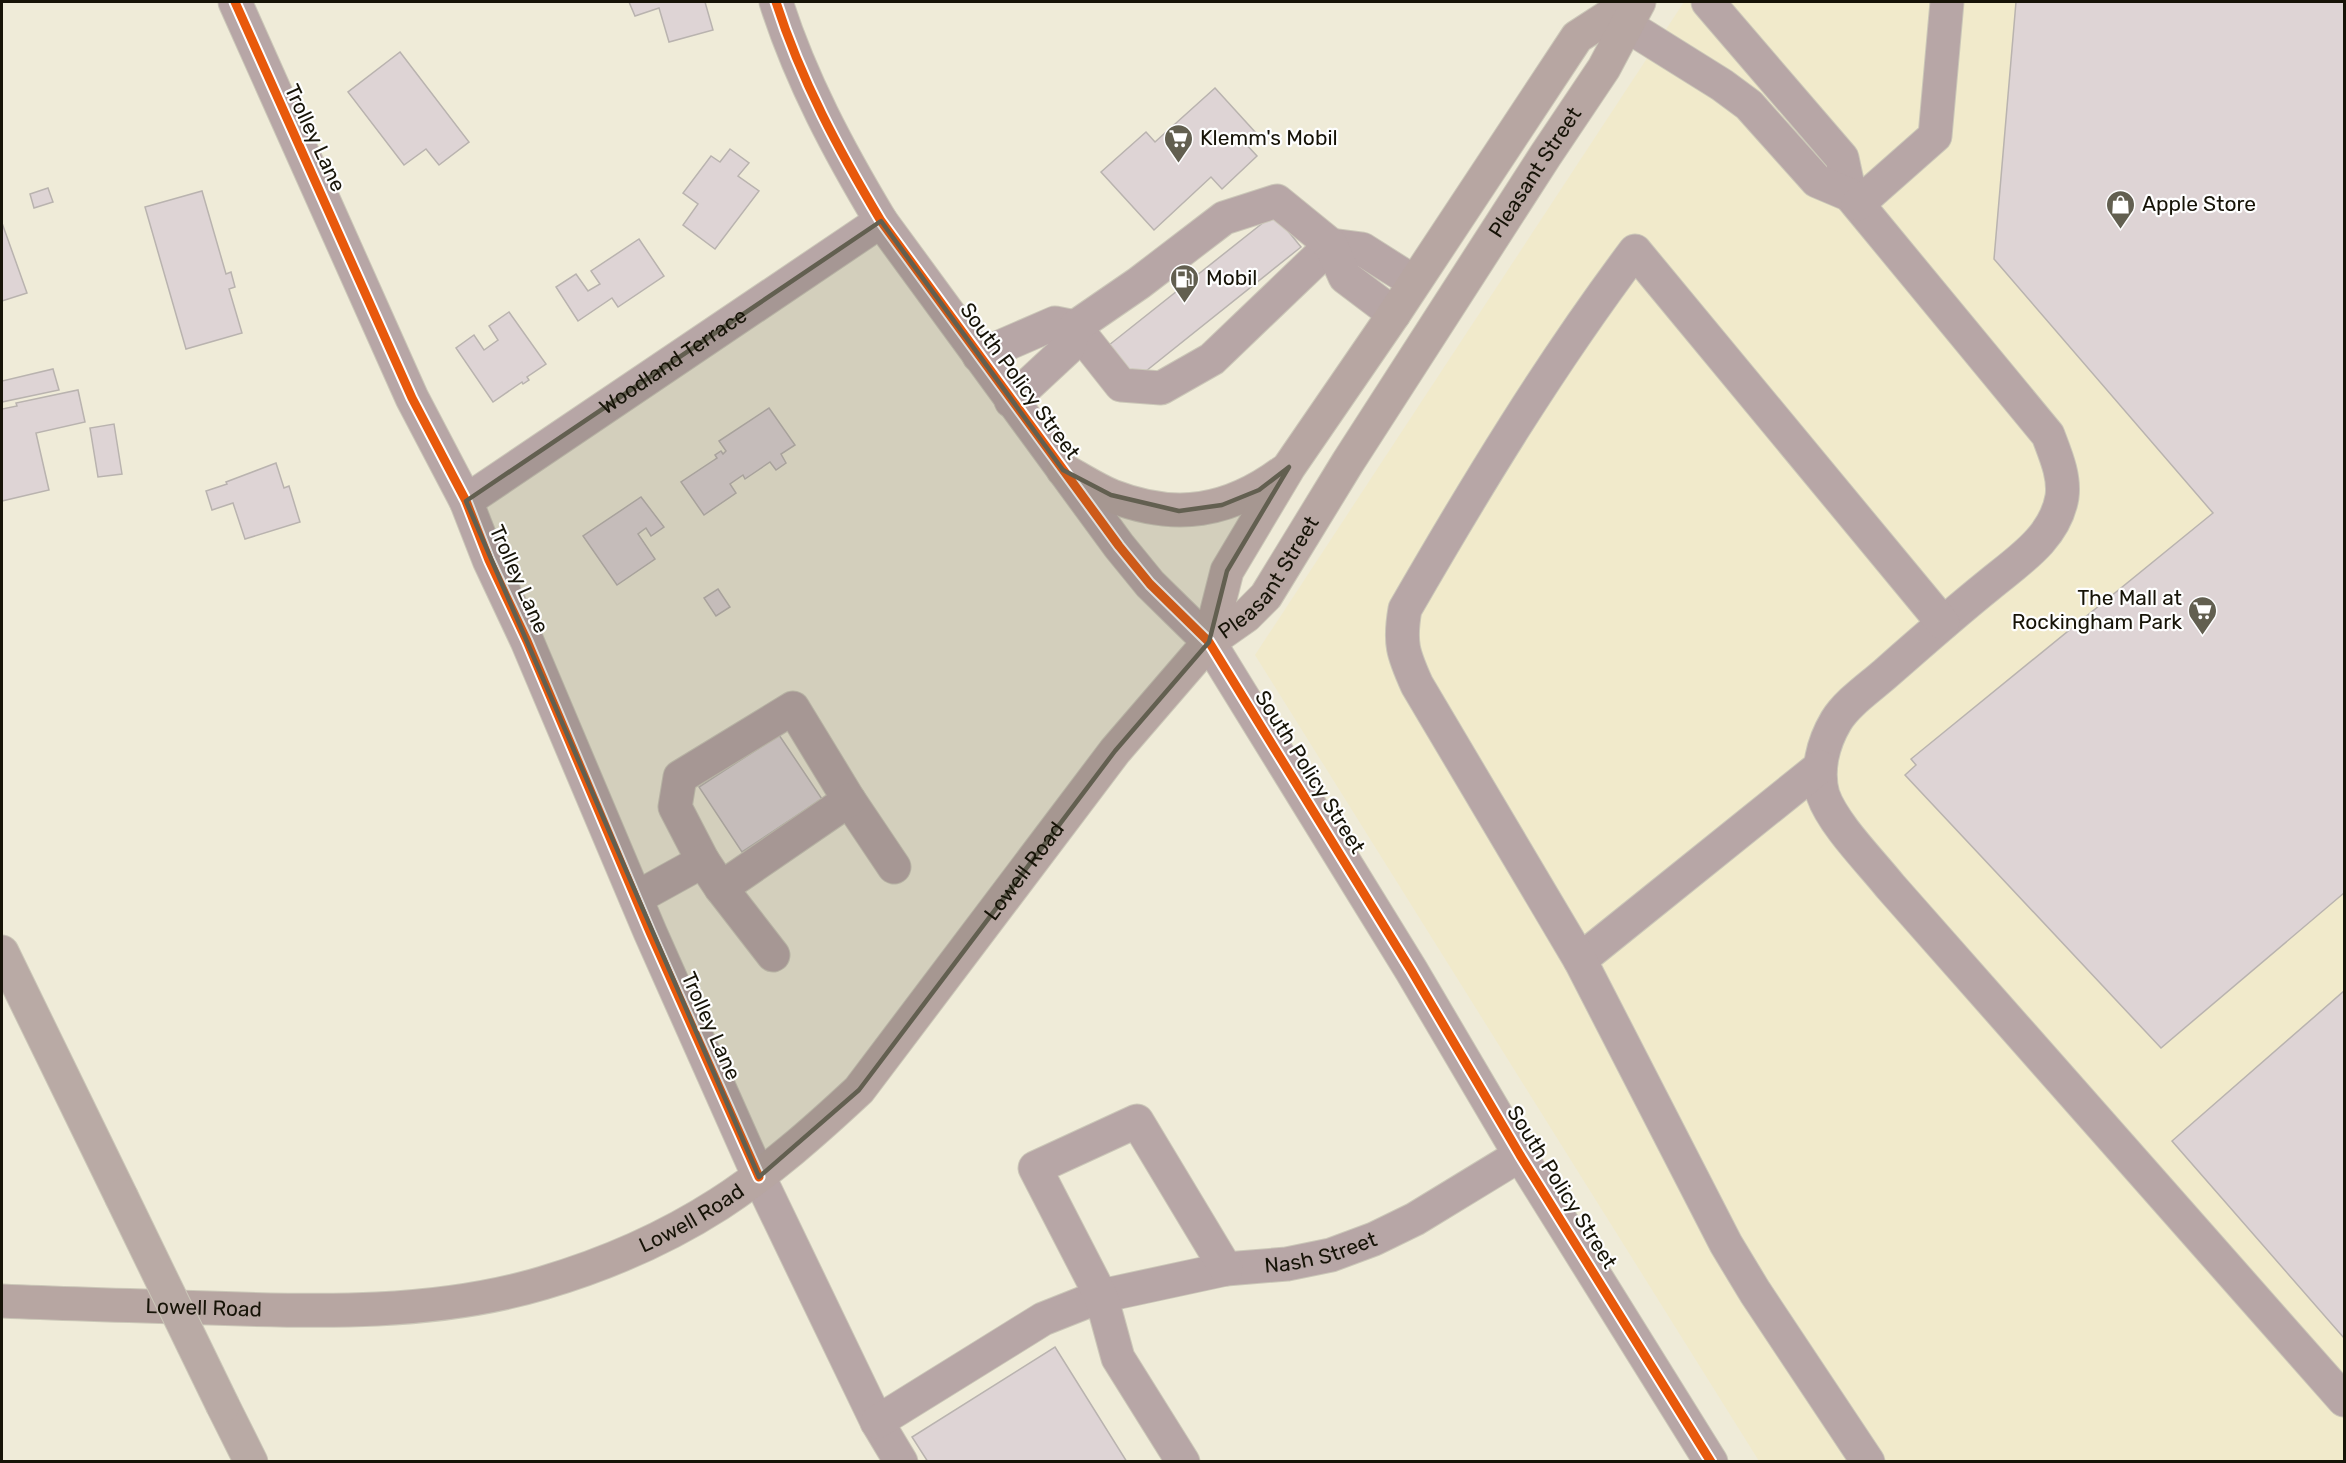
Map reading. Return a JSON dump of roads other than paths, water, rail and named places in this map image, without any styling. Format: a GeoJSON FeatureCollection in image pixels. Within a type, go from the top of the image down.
{"type":"FeatureCollection","features":[{"type":"Feature","properties":{"kind":"highway"},"geometry":{"type":"LineString","coordinates":[[2,952],[251,1461]]}},
{"type":"Feature","properties":{"kind":"main road","name":"Pleasant Street"},"geometry":{"type":"LineString","coordinates":[[1209,642],[1227,571],[1289,467],[1394,314],[1577,37],[1632,9]]}},
{"type":"Feature","properties":{"kind":"main road","name":"Pleasant Street"},"geometry":{"type":"LineString","coordinates":[[1209,642],[1246,616],[1266,596],[1361,442],[1604,68],[1632,9]]}},
{"type":"Feature","properties":{"kind":"main road"},"geometry":{"type":"LineString","coordinates":[[1063,470],[1111,495],[1144,506],[1179,511],[1222,505],[1259,490],[1289,467]]}},
{"type":"Feature","properties":{"kind":"main road","name":"Lowell Road"},"geometry":{"type":"LineString","coordinates":[[2,1301],[290,1311],[419,1305],[482,1297],[542,1283],[602,1263],[718,1205],[759,1177],[859,1090],[1115,751],[1209,642]]}},
{"type":"Feature","properties":{"kind":"street","name":"Trolley Lane"},"geometry":{"type":"LineString","coordinates":[[235,2],[412,398],[465,501],[759,1177],[876,1422],[901,1461]]}},
{"type":"Feature","properties":{"kind":"street","name":"South Policy Street"},"geometry":{"type":"LineString","coordinates":[[776,2],[798,63],[819,110],[848,166],[881,221],[1011,401],[1150,584],[1209,642],[1411,970],[1520,1155],[1711,1461]]}},
{"type":"Feature","properties":{"kind":"street"},"geometry":{"type":"LineString","coordinates":[[1708,2],[1842,158],[1854,199],[2048,435],[2059,465],[2062,495],[2052,525],[2032,550],[1943,623],[1860,695],[1837,719],[1825,743],[1820,766],[1823,794],[1833,816],[1890,886],[2344,1400]]}},
{"type":"Feature","properties":{"kind":"street"},"geometry":{"type":"LineString","coordinates":[[1854,199],[1935,136],[1947,2]]}},
{"type":"Feature","properties":{"kind":"street"},"geometry":{"type":"LineString","coordinates":[[1632,9],[1749,105],[1817,181],[1854,199]]}},
{"type":"Feature","properties":{"kind":"street"},"geometry":{"type":"LineString","coordinates":[[1011,401],[1068,348],[1076,327],[1139,283],[1224,218],[1277,201],[1331,244],[1345,277],[1394,314]]}},
{"type":"Feature","properties":{"kind":"street","name":"Woodland Terrace"},"geometry":{"type":"LineString","coordinates":[[465,501],[881,221]]}},
{"type":"Feature","properties":{"kind":"street"},"geometry":{"type":"LineString","coordinates":[[1331,244],[1362,249],[1414,282]]}},
{"type":"Feature","properties":{"kind":"street"},"geometry":{"type":"LineString","coordinates":[[979,356],[1055,323],[1076,327],[1121,385],[1161,388],[1212,359],[1331,244]]}},
{"type":"Feature","properties":{"kind":"street"},"geometry":{"type":"LineString","coordinates":[[1868,1461],[1755,1292],[1726,1244],[1580,960],[1417,685],[1405,660],[1401,636],[1405,609],[1488,470],[1567,346],[1635,251],[1943,623]]}},
{"type":"Feature","properties":{"kind":"street"},"geometry":{"type":"LineString","coordinates":[[773,955],[720,888],[703,861],[675,807],[680,777],[793,708],[849,800],[894,867]]}},
{"type":"Feature","properties":{"kind":"street"},"geometry":{"type":"LineString","coordinates":[[1580,960],[1820,766]]}},
{"type":"Feature","properties":{"kind":"street"},"geometry":{"type":"LineString","coordinates":[[720,888],[849,800]]}},
{"type":"Feature","properties":{"kind":"street"},"geometry":{"type":"LineString","coordinates":[[636,898],[703,861]]}},
{"type":"Feature","properties":{"kind":"street"},"geometry":{"type":"LineString","coordinates":[[1183,1461],[1118,1358],[1101,1296],[1035,1168],[1137,1121],[1226,1269]]}},
{"type":"Feature","properties":{"kind":"street","name":"Nash Street"},"geometry":{"type":"LineString","coordinates":[[876,1422],[1043,1319],[1101,1296],[1226,1269],[1287,1264],[1331,1255],[1374,1239],[1415,1219],[1520,1155]]}},
{"type":"Feature","properties":{"kind":"place","name":"Klemm's Mobil"},"geometry":{"type":"Point","coordinates":[1179,164]}},
{"type":"Feature","properties":{"kind":"place","name":"Apple Store"},"geometry":{"type":"Point","coordinates":[2121,230]}},
{"type":"Feature","properties":{"kind":"place","name":"Mobil"},"geometry":{"type":"Point","coordinates":[1185,304]}},
{"type":"Feature","properties":{"kind":"place","name":"The Mall at Rockingham Park"},"geometry":{"type":"Point","coordinates":[2203,636]}}]}
